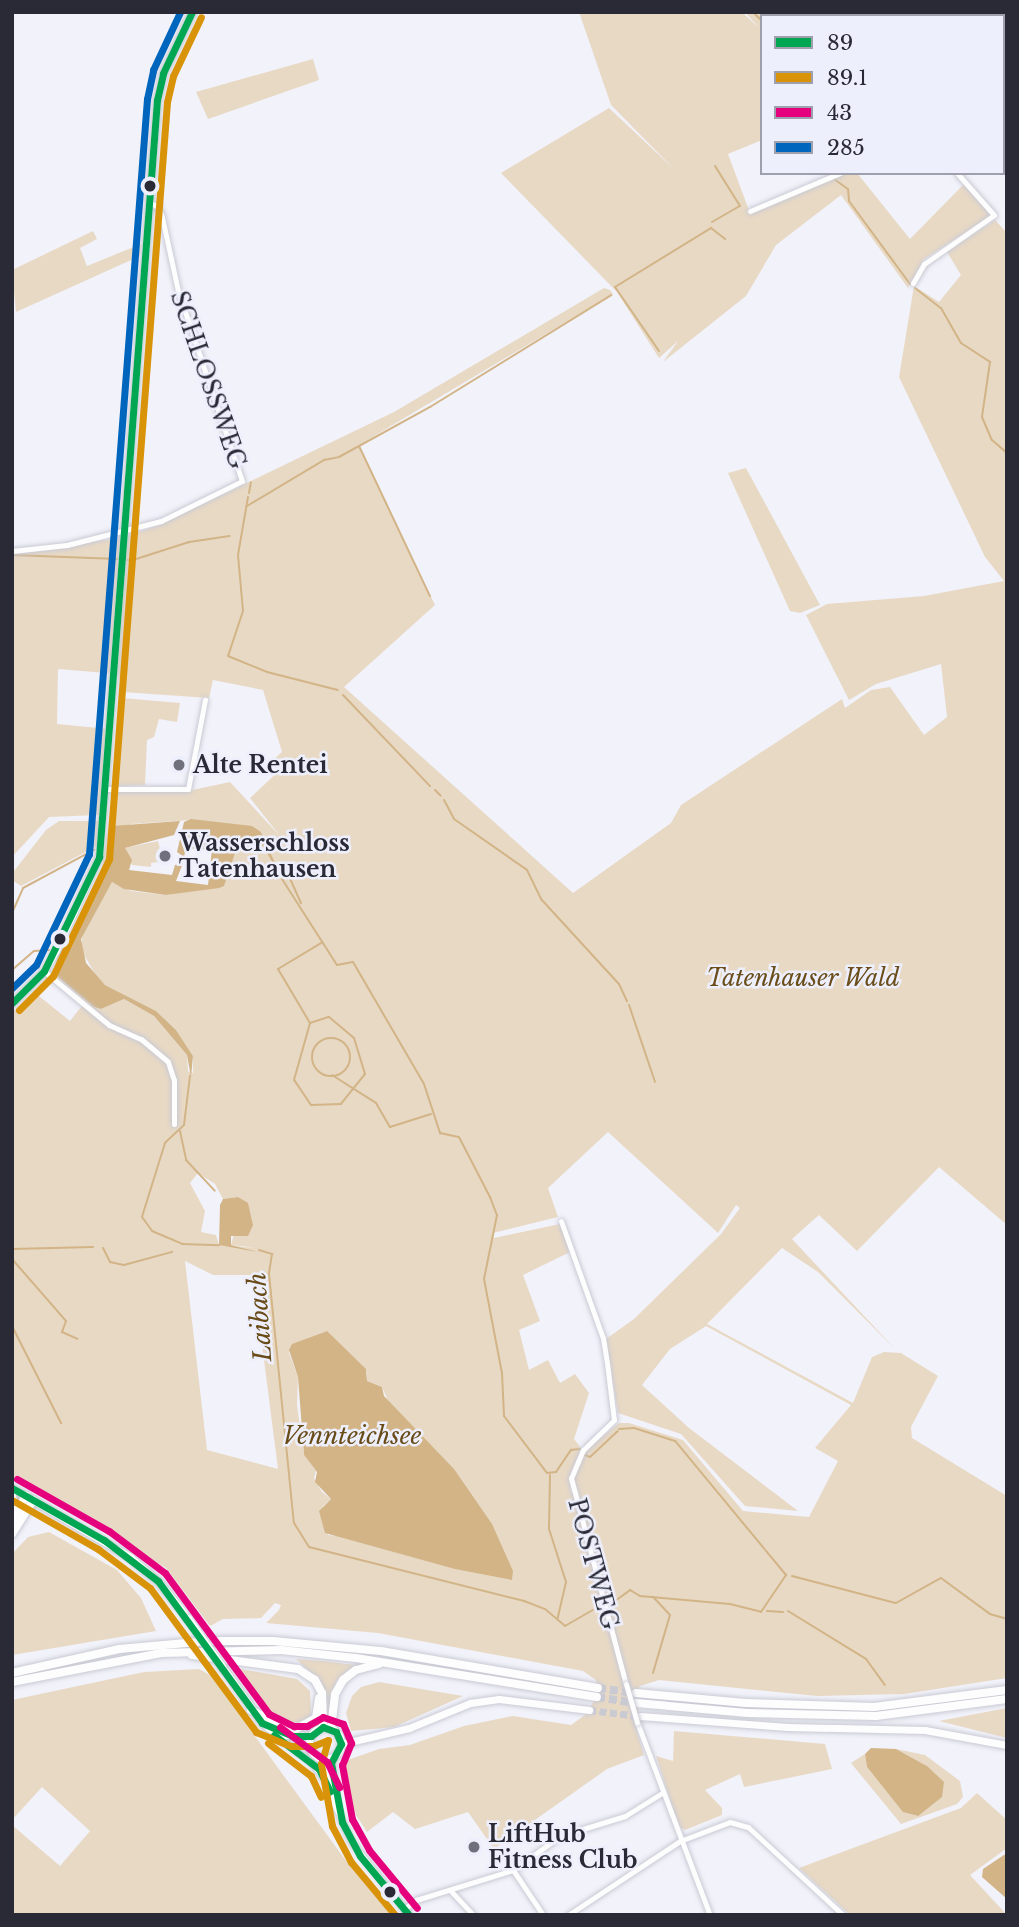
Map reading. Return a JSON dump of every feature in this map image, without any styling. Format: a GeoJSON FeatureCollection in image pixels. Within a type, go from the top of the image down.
{"type":"FeatureCollection","features":[{"type":"Feature","properties":{"kind":"highway"},"geometry":{"type":"LineString","coordinates":[[12,1496],[14,1517]]}},
{"type":"Feature","properties":{"kind":"highway"},"geometry":{"type":"LineString","coordinates":[[14,1517],[29,1498]]}},
{"type":"Feature","properties":{"kind":"highway"},"geometry":{"type":"LineString","coordinates":[[12,1534],[29,1498]]}},
{"type":"Feature","properties":{"kind":"highway"},"geometry":{"type":"LineString","coordinates":[[12,1673],[31,1667],[170,1643],[273,1641],[381,1651],[597,1693],[281,1650],[161,1653],[12,1682]]}},
{"type":"Feature","properties":{"kind":"highway"},"geometry":{"type":"LineString","coordinates":[[161,1653],[283,1665],[306,1674],[323,1693],[327,1728]]}},
{"type":"Feature","properties":{"kind":"highway"},"geometry":{"type":"LineString","coordinates":[[327,1728],[333,1702],[343,1680],[363,1667],[394,1664]]}},
{"type":"Feature","properties":{"kind":"highway"},"geometry":{"type":"LineString","coordinates":[[12,1666],[31,1667]]}},
{"type":"Feature","properties":{"kind":"highway"},"geometry":{"type":"LineString","coordinates":[[251,1710],[281,1729],[308,1726],[320,1706],[306,1674]]}},
{"type":"Feature","properties":{"kind":"highway"},"geometry":{"type":"LineString","coordinates":[[1007,1690],[874,1707],[636,1698],[748,1713],[876,1716],[1007,1699]]}},
{"type":"Feature","properties":{"kind":"main road"},"geometry":{"type":"LineString","coordinates":[[12,1003],[44,971],[94,873],[107,789],[159,85],[192,12]]}},
{"type":"Feature","properties":{"kind":"main road"},"geometry":{"type":"LineString","coordinates":[[12,1488],[130,1557],[158,1581],[188,1618],[262,1723],[309,1745],[322,1759],[332,1757],[340,1740]]}},
{"type":"Feature","properties":{"kind":"main road"},"geometry":{"type":"LineString","coordinates":[[284,1735],[311,1735],[327,1728],[340,1740],[378,1736],[470,1703],[499,1699],[589,1710]]}},
{"type":"Feature","properties":{"kind":"main road"},"geometry":{"type":"LineString","coordinates":[[638,1719],[775,1727],[925,1730],[1007,1745]]}},
{"type":"Feature","properties":{"kind":"main road"},"geometry":{"type":"LineString","coordinates":[[309,1745],[311,1735]]}},
{"type":"Feature","properties":{"kind":"street"},"geometry":{"type":"LineString","coordinates":[[750,211],[838,175]]}},
{"type":"Feature","properties":{"kind":"street"},"geometry":{"type":"LineString","coordinates":[[913,283],[919,268],[994,215],[959,175]]}},
{"type":"Feature","properties":{"kind":"street","name":"SCHLOSSWEG"},"geometry":{"type":"LineString","coordinates":[[126,531],[161,521],[242,481],[177,291],[162,217],[158,207],[149,202]]}},
{"type":"Feature","properties":{"kind":"street"},"geometry":{"type":"LineString","coordinates":[[12,551],[47,549],[126,531]]}},
{"type":"Feature","properties":{"kind":"street"},"geometry":{"type":"LineString","coordinates":[[107,789],[188,789],[205,700]]}},
{"type":"Feature","properties":{"kind":"street"},"geometry":{"type":"LineString","coordinates":[[44,971],[109,1025],[141,1039],[168,1062],[174,1080],[174,1124]]}},
{"type":"Feature","properties":{"kind":"street","name":"POSTWEG"},"geometry":{"type":"LineString","coordinates":[[561,1222],[603,1338],[612,1424],[583,1450],[571,1478],[626,1684],[662,1793],[710,1915]]}},
{"type":"Feature","properties":{"kind":"street"},"geometry":{"type":"LineString","coordinates":[[262,1723],[319,1769],[360,1856],[410,1915]]}},
{"type":"Feature","properties":{"kind":"street"},"geometry":{"type":"LineString","coordinates":[[332,1757],[342,1822]]}},
{"type":"Feature","properties":{"kind":"street"},"geometry":{"type":"LineString","coordinates":[[322,1759],[334,1804]]}},
{"type":"Feature","properties":{"kind":"street"},"geometry":{"type":"LineString","coordinates":[[404,1909],[416,1900],[513,1870],[561,1836],[625,1816],[662,1793]]}},
{"type":"Feature","properties":{"kind":"street"},"geometry":{"type":"LineString","coordinates":[[568,1915],[681,1841],[719,1825],[748,1827],[843,1915]]}},
{"type":"Feature","properties":{"kind":"street"},"geometry":{"type":"LineString","coordinates":[[513,1870],[542,1915]]}},
{"type":"Feature","properties":{"kind":"street"},"geometry":{"type":"LineString","coordinates":[[450,1890],[473,1915]]}},
{"type":"Feature","properties":{"kind":"green space"},"geometry":{"type":"Polygon","coordinates":[[[579,12],[742,12],[759,28],[745,12],[832,12],[760,14],[760,141],[728,154],[750,213],[840,175],[859,175],[910,239],[966,182],[990,212],[989,217],[924,259],[908,288],[841,195],[776,245],[746,296],[663,362],[678,341],[659,358],[617,292],[501,173],[609,108],[674,169],[611,105],[579,12]]]}},
{"type":"Feature","properties":{"kind":"green space"},"geometry":{"type":"Polygon","coordinates":[[[313,59],[319,80],[208,119],[196,92],[313,59]]]}},
{"type":"Feature","properties":{"kind":"green space","name":"Tatenhauser Wald"},"geometry":{"type":"Polygon","coordinates":[[[995,220],[1007,233],[1007,1225],[939,1167],[857,1251],[819,1215],[792,1239],[896,1350],[818,1272],[782,1248],[707,1324],[853,1403],[872,1357],[884,1352],[901,1353],[938,1376],[911,1427],[912,1438],[1007,1496],[1007,1678],[904,1694],[817,1696],[659,1680],[640,1686],[634,1697],[642,1722],[634,1722],[644,1755],[607,1769],[494,1849],[468,1812],[415,1829],[393,1812],[367,1832],[356,1815],[344,1775],[348,1760],[379,1749],[410,1745],[464,1726],[513,1716],[571,1725],[585,1715],[599,1693],[596,1680],[583,1671],[378,1633],[266,1623],[279,1610],[281,1605],[275,1603],[261,1618],[223,1619],[210,1626],[166,1568],[12,1478],[12,1013],[34,992],[70,1021],[85,1002],[52,974],[58,958],[54,975],[94,1007],[101,1009],[124,999],[154,1016],[187,1055],[188,1071],[193,1073],[193,1056],[176,1030],[156,1011],[105,985],[95,974],[82,951],[82,933],[112,882],[131,891],[166,895],[209,888],[231,860],[232,844],[247,838],[258,837],[283,880],[261,832],[191,820],[131,824],[60,955],[101,872],[114,791],[192,790],[230,782],[280,836],[250,798],[280,770],[273,760],[282,752],[263,690],[213,680],[209,698],[123,692],[118,674],[58,669],[57,724],[108,729],[99,815],[49,817],[12,857],[12,553],[122,538],[162,524],[394,412],[604,288],[610,290],[613,294],[359,445],[435,605],[344,687],[573,893],[671,823],[681,805],[842,699],[845,708],[871,690],[890,687],[924,735],[947,717],[941,664],[876,684],[849,700],[806,615],[827,604],[924,596],[1004,581],[985,557],[899,377],[914,286],[939,302],[961,275],[947,252],[995,220]],[[608,1132],[548,1188],[558,1217],[493,1233],[494,1238],[560,1224],[570,1252],[523,1275],[540,1321],[519,1330],[529,1370],[548,1360],[560,1383],[575,1374],[589,1393],[574,1439],[581,1448],[569,1478],[571,1493],[577,1491],[573,1477],[585,1451],[619,1423],[629,1423],[683,1440],[743,1511],[809,1517],[838,1461],[815,1448],[851,1405],[706,1326],[670,1349],[642,1385],[689,1428],[798,1511],[745,1506],[681,1434],[618,1413],[606,1339],[634,1319],[721,1234],[740,1208],[736,1205],[718,1233],[608,1132]],[[198,1173],[190,1183],[205,1211],[201,1232],[216,1235],[219,1245],[257,1248],[231,1245],[234,1234],[248,1236],[238,1197],[223,1199],[215,1184],[198,1173]],[[185,1261],[207,1450],[278,1469],[253,1275],[213,1275],[185,1261]],[[324,1332],[293,1344],[289,1353],[298,1377],[297,1405],[304,1455],[316,1471],[314,1478],[322,1492],[331,1499],[322,1507],[328,1535],[350,1537],[460,1569],[382,1387],[367,1381],[367,1372],[324,1332]]]}},
{"type":"Feature","properties":{"kind":"green space"},"geometry":{"type":"Polygon","coordinates":[[[93,231],[97,239],[80,248],[87,266],[141,244],[140,256],[16,312],[12,270],[93,231]]]}},
{"type":"Feature","properties":{"kind":"green space"},"geometry":{"type":"Polygon","coordinates":[[[746,468],[820,605],[800,613],[790,611],[728,473],[746,468]]]}},
{"type":"Feature","properties":{"kind":"green space"},"geometry":{"type":"Polygon","coordinates":[[[122,698],[180,703],[177,722],[159,719],[154,737],[147,740],[145,785],[116,786],[122,698]]]}},
{"type":"Feature","properties":{"kind":"green space"},"geometry":{"type":"Polygon","coordinates":[[[59,821],[99,821],[97,846],[21,886],[12,880],[14,871],[46,830],[59,821]]]}},
{"type":"Feature","properties":{"kind":"green space"},"geometry":{"type":"Polygon","coordinates":[[[158,841],[162,857],[159,862],[151,863],[151,867],[132,865],[125,848],[158,841]]]}},
{"type":"Feature","properties":{"kind":"green space"},"geometry":{"type":"Polygon","coordinates":[[[49,1532],[117,1570],[141,1598],[156,1631],[12,1655],[12,1554],[28,1537],[49,1532]]]}},
{"type":"Feature","properties":{"kind":"green space"},"geometry":{"type":"Polygon","coordinates":[[[296,1659],[355,1665],[336,1681],[329,1707],[322,1683],[296,1659]]]}},
{"type":"Feature","properties":{"kind":"green space"},"geometry":{"type":"Polygon","coordinates":[[[235,1668],[297,1679],[310,1691],[311,1714],[304,1722],[284,1724],[266,1708],[235,1668]]]}},
{"type":"Feature","properties":{"kind":"green space"},"geometry":{"type":"Polygon","coordinates":[[[199,1669],[210,1675],[344,1858],[393,1915],[12,1915],[12,1825],[60,1866],[90,1831],[42,1787],[12,1820],[12,1700],[144,1672],[199,1669]]]}},
{"type":"Feature","properties":{"kind":"green space"},"geometry":{"type":"Polygon","coordinates":[[[379,1682],[463,1696],[394,1727],[351,1731],[346,1713],[352,1696],[361,1687],[379,1682]]]}},
{"type":"Feature","properties":{"kind":"green space"},"geometry":{"type":"Polygon","coordinates":[[[1007,1708],[1007,1738],[939,1721],[1007,1708]]]}},
{"type":"Feature","properties":{"kind":"green space"},"geometry":{"type":"Polygon","coordinates":[[[674,1731],[825,1744],[832,1769],[744,1787],[740,1774],[705,1790],[722,1808],[722,1815],[685,1830],[679,1827],[656,1756],[673,1761],[674,1731]]]}},
{"type":"Feature","properties":{"kind":"green space"},"geometry":{"type":"Polygon","coordinates":[[[896,1749],[925,1755],[960,1781],[963,1797],[957,1804],[901,1824],[851,1763],[865,1754],[867,1767],[904,1812],[918,1816],[927,1766],[896,1749]]]}},
{"type":"Feature","properties":{"kind":"green space"},"geometry":{"type":"Polygon","coordinates":[[[977,1793],[1007,1820],[1007,1848],[970,1875],[1007,1915],[850,1915],[799,1868],[961,1808],[977,1793]]]}},
{"type":"Feature","properties":{"kind":"water"},"geometry":{"type":"Polygon","coordinates":[[[191,819],[252,826],[261,832],[283,880],[258,838],[247,838],[231,844],[235,853],[224,886],[219,888],[166,895],[124,889],[112,882],[81,939],[86,963],[105,985],[156,1011],[176,1030],[193,1056],[191,1077],[187,1055],[154,1016],[124,999],[101,1009],[94,1007],[53,973],[58,956],[105,876],[112,826],[180,821],[174,835],[125,848],[132,860],[129,870],[172,875],[175,865],[183,863],[176,881],[208,885],[212,850],[186,848],[184,857],[177,852],[184,822],[191,819]]]}},
{"type":"Feature","properties":{"kind":"water"},"geometry":{"type":"Polygon","coordinates":[[[238,1197],[248,1203],[253,1225],[248,1236],[231,1236],[231,1245],[258,1252],[219,1245],[220,1205],[223,1199],[238,1197]]]}},
{"type":"Feature","properties":{"kind":"water","name":"Vennteichsee"},"geometry":{"type":"Polygon","coordinates":[[[327,1331],[366,1369],[367,1381],[382,1387],[384,1396],[454,1469],[492,1524],[513,1571],[512,1580],[455,1569],[325,1533],[319,1511],[331,1499],[315,1482],[317,1472],[304,1455],[298,1377],[289,1350],[292,1344],[327,1331]]]}},
{"type":"Feature","properties":{"kind":"water"},"geometry":{"type":"Polygon","coordinates":[[[871,1748],[896,1749],[927,1766],[944,1782],[942,1797],[918,1816],[903,1812],[867,1767],[865,1754],[871,1748]]]}},
{"type":"Feature","properties":{"kind":"water"},"geometry":{"type":"Polygon","coordinates":[[[1007,1853],[1007,1899],[982,1877],[983,1869],[1007,1853]]]}},
{"type":"Feature","properties":{"kind":"waterway"},"geometry":{"type":"LineString","coordinates":[[753,12],[760,19]]}},
{"type":"Feature","properties":{"kind":"waterway"},"geometry":{"type":"LineString","coordinates":[[712,222],[740,206],[715,166]]}},
{"type":"Feature","properties":{"kind":"waterway"},"geometry":{"type":"LineString","coordinates":[[834,179],[848,189],[849,201],[910,284]]}},
{"type":"Feature","properties":{"kind":"waterway"},"geometry":{"type":"LineString","coordinates":[[659,351],[615,287],[711,228],[725,239]]}},
{"type":"Feature","properties":{"kind":"waterway"},"geometry":{"type":"LineString","coordinates":[[915,288],[941,308],[961,343],[990,362],[982,417],[992,440],[1007,453]]}},
{"type":"Feature","properties":{"kind":"waterway"},"geometry":{"type":"LineString","coordinates":[[247,506],[324,460],[339,457],[430,407],[611,295]]}},
{"type":"Feature","properties":{"kind":"waterway"},"geometry":{"type":"LineString","coordinates":[[359,446],[430,596]]}},
{"type":"Feature","properties":{"kind":"waterway"},"geometry":{"type":"LineString","coordinates":[[249,493],[251,482]]}},
{"type":"Feature","properties":{"kind":"waterway"},"geometry":{"type":"LineString","coordinates":[[248,497],[238,555],[243,611],[228,656],[267,672],[338,690]]}},
{"type":"Feature","properties":{"kind":"waterway"},"geometry":{"type":"LineString","coordinates":[[133,560],[189,542],[230,536]]}},
{"type":"Feature","properties":{"kind":"waterway"},"geometry":{"type":"LineString","coordinates":[[12,555],[118,559]]}},
{"type":"Feature","properties":{"kind":"waterway"},"geometry":{"type":"LineString","coordinates":[[343,695],[430,786]]}},
{"type":"Feature","properties":{"kind":"waterway"},"geometry":{"type":"LineString","coordinates":[[435,790],[441,796]]}},
{"type":"Feature","properties":{"kind":"waterway"},"geometry":{"type":"LineString","coordinates":[[444,800],[454,819],[527,870],[541,899],[619,984],[627,1001]]}},
{"type":"Feature","properties":{"kind":"waterway","name":"Laibach"},"geometry":{"type":"LineString","coordinates":[[12,913],[23,888],[94,850]]}},
{"type":"Feature","properties":{"kind":"waterway","name":"Laibach"},"geometry":{"type":"LineString","coordinates":[[275,864],[288,874],[301,903]]}},
{"type":"Feature","properties":{"kind":"waterway","name":"Laibach"},"geometry":{"type":"LineString","coordinates":[[282,879],[337,965],[353,962],[424,1084],[440,1133],[459,1137],[490,1197],[497,1215],[484,1279],[502,1373],[504,1416],[547,1473],[556,1472],[571,1450],[580,1449]]}},
{"type":"Feature","properties":{"kind":"waterway"},"geometry":{"type":"LineString","coordinates":[[310,1023],[329,1017],[354,1038],[365,1074],[341,1104],[311,1105],[294,1080],[310,1023],[278,969],[323,942]]}},
{"type":"Feature","properties":{"kind":"waterway","name":"Laibach"},"geometry":{"type":"LineString","coordinates":[[12,970],[34,951],[49,950]]}},
{"type":"Feature","properties":{"kind":"waterway"},"geometry":{"type":"LineString","coordinates":[[629,1005],[655,1082]]}},
{"type":"Feature","properties":{"kind":"waterway"},"geometry":{"type":"LineString","coordinates":[[331,1038],[344,1044],[350,1057],[344,1070],[331,1076],[318,1070],[312,1057],[318,1044],[331,1038]]}},
{"type":"Feature","properties":{"kind":"waterway"},"geometry":{"type":"LineString","coordinates":[[332,1075],[376,1103],[390,1127],[431,1114]]}},
{"type":"Feature","properties":{"kind":"waterway","name":"Laibach"},"geometry":{"type":"LineString","coordinates":[[190,1076],[184,1125],[165,1143],[142,1217],[152,1231],[182,1244],[219,1245]]}},
{"type":"Feature","properties":{"kind":"waterway"},"geometry":{"type":"LineString","coordinates":[[180,1131],[186,1160],[215,1191]]}},
{"type":"Feature","properties":{"kind":"waterway"},"geometry":{"type":"LineString","coordinates":[[12,1249],[93,1247]]}},
{"type":"Feature","properties":{"kind":"waterway"},"geometry":{"type":"LineString","coordinates":[[103,1248],[110,1262],[124,1265],[172,1252]]}},
{"type":"Feature","properties":{"kind":"waterway","name":"Laibach"},"geometry":{"type":"LineString","coordinates":[[259,1250],[272,1254],[269,1274],[294,1523],[309,1547],[524,1601],[545,1609],[565,1626],[593,1610]]}},
{"type":"Feature","properties":{"kind":"waterway"},"geometry":{"type":"LineString","coordinates":[[12,1259],[66,1321],[62,1332],[78,1339]]}},
{"type":"Feature","properties":{"kind":"waterway"},"geometry":{"type":"LineString","coordinates":[[12,1326],[61,1423]]}},
{"type":"Feature","properties":{"kind":"waterway","name":"Laibach"},"geometry":{"type":"LineString","coordinates":[[615,1601],[630,1590],[640,1596],[730,1604],[761,1612],[786,1575],[675,1441],[634,1428],[619,1429]]}},
{"type":"Feature","properties":{"kind":"waterway","name":"Laibach"},"geometry":{"type":"LineString","coordinates":[[585,1455],[590,1457],[618,1431]]}},
{"type":"Feature","properties":{"kind":"waterway"},"geometry":{"type":"LineString","coordinates":[[550,1475],[549,1529],[566,1582],[558,1618]]}},
{"type":"Feature","properties":{"kind":"waterway","name":"Laibach"},"geometry":{"type":"LineString","coordinates":[[792,1576],[896,1603],[941,1578],[990,1614],[1007,1619]]}},
{"type":"Feature","properties":{"kind":"waterway"},"geometry":{"type":"LineString","coordinates":[[653,1597],[670,1615],[653,1673]]}},
{"type":"Feature","properties":{"kind":"waterway"},"geometry":{"type":"LineString","coordinates":[[767,1611],[783,1612]]}},
{"type":"Feature","properties":{"kind":"waterway"},"geometry":{"type":"LineString","coordinates":[[788,1611],[866,1659],[885,1685]]}},
{"type":"Feature","properties":{"kind":"tunnel"},"geometry":{"type":"LineString","coordinates":[[598,1688],[633,1693]]}},
{"type":"Feature","properties":{"kind":"tunnel"},"geometry":{"type":"LineString","coordinates":[[597,1697],[636,1703]]}},
{"type":"Feature","properties":{"kind":"tunnel"},"geometry":{"type":"LineString","coordinates":[[589,1710],[640,1716]]}},
{"type":"Feature","properties":{"kind":"transit line","name":"285"},"geometry":{"type":"LineString","coordinates":[[12,988],[36,965],[89,854],[147,99],[153,70],[180,12]]}},
{"type":"Feature","properties":{"kind":"transit line","name":"89"},"geometry":{"type":"LineString","coordinates":[[12,1003],[44,971],[99,857],[157,100],[163,73],[192,12]]}},
{"type":"Feature","properties":{"kind":"transit line","name":"89.1"},"geometry":{"type":"LineString","coordinates":[[19,1010],[53,976],[109,859],[167,102],[173,76],[201,17]]}},
{"type":"Feature","properties":{"kind":"transit line","name":"43"},"geometry":{"type":"LineString","coordinates":[[17,1479],[109,1531],[165,1573],[269,1714],[294,1726],[307,1726],[323,1717],[343,1724],[351,1743],[342,1765],[352,1819],[369,1850],[417,1908]]}},
{"type":"Feature","properties":{"kind":"transit line","name":"89"},"geometry":{"type":"LineString","coordinates":[[12,1488],[104,1540],[158,1581],[262,1723],[292,1736],[311,1736],[323,1727],[336,1732],[341,1744],[331,1763],[342,1822],[360,1856],[409,1915]]}},
{"type":"Feature","properties":{"kind":"transit line","name":"89.1"},"geometry":{"type":"LineString","coordinates":[[12,1500],[98,1549],[150,1588],[256,1732],[291,1746],[313,1746],[328,1740],[321,1764],[332,1826],[351,1862],[395,1915]]}},
{"type":"Feature","properties":{"kind":"transit line","name":"43"},"geometry":{"type":"LineString","coordinates":[[280,1727],[327,1762],[339,1787]]}},
{"type":"Feature","properties":{"kind":"transit line","name":"89"},"geometry":{"type":"LineString","coordinates":[[274,1735],[319,1769],[330,1792]]}},
{"type":"Feature","properties":{"kind":"transit line","name":"89.1"},"geometry":{"type":"LineString","coordinates":[[268,1743],[311,1776],[321,1797]]}},
{"type":"Feature","properties":{"kind":"place","name":"Alte Rentei"},"geometry":{"type":"Point","coordinates":[179,765]}},
{"type":"Feature","properties":{"kind":"place","name":"Wasserschloss Tatenhausen"},"geometry":{"type":"Point","coordinates":[165,856]}},
{"type":"Feature","properties":{"kind":"place","name":"LiftHub Fitness Club"},"geometry":{"type":"Point","coordinates":[474,1847]}}]}
